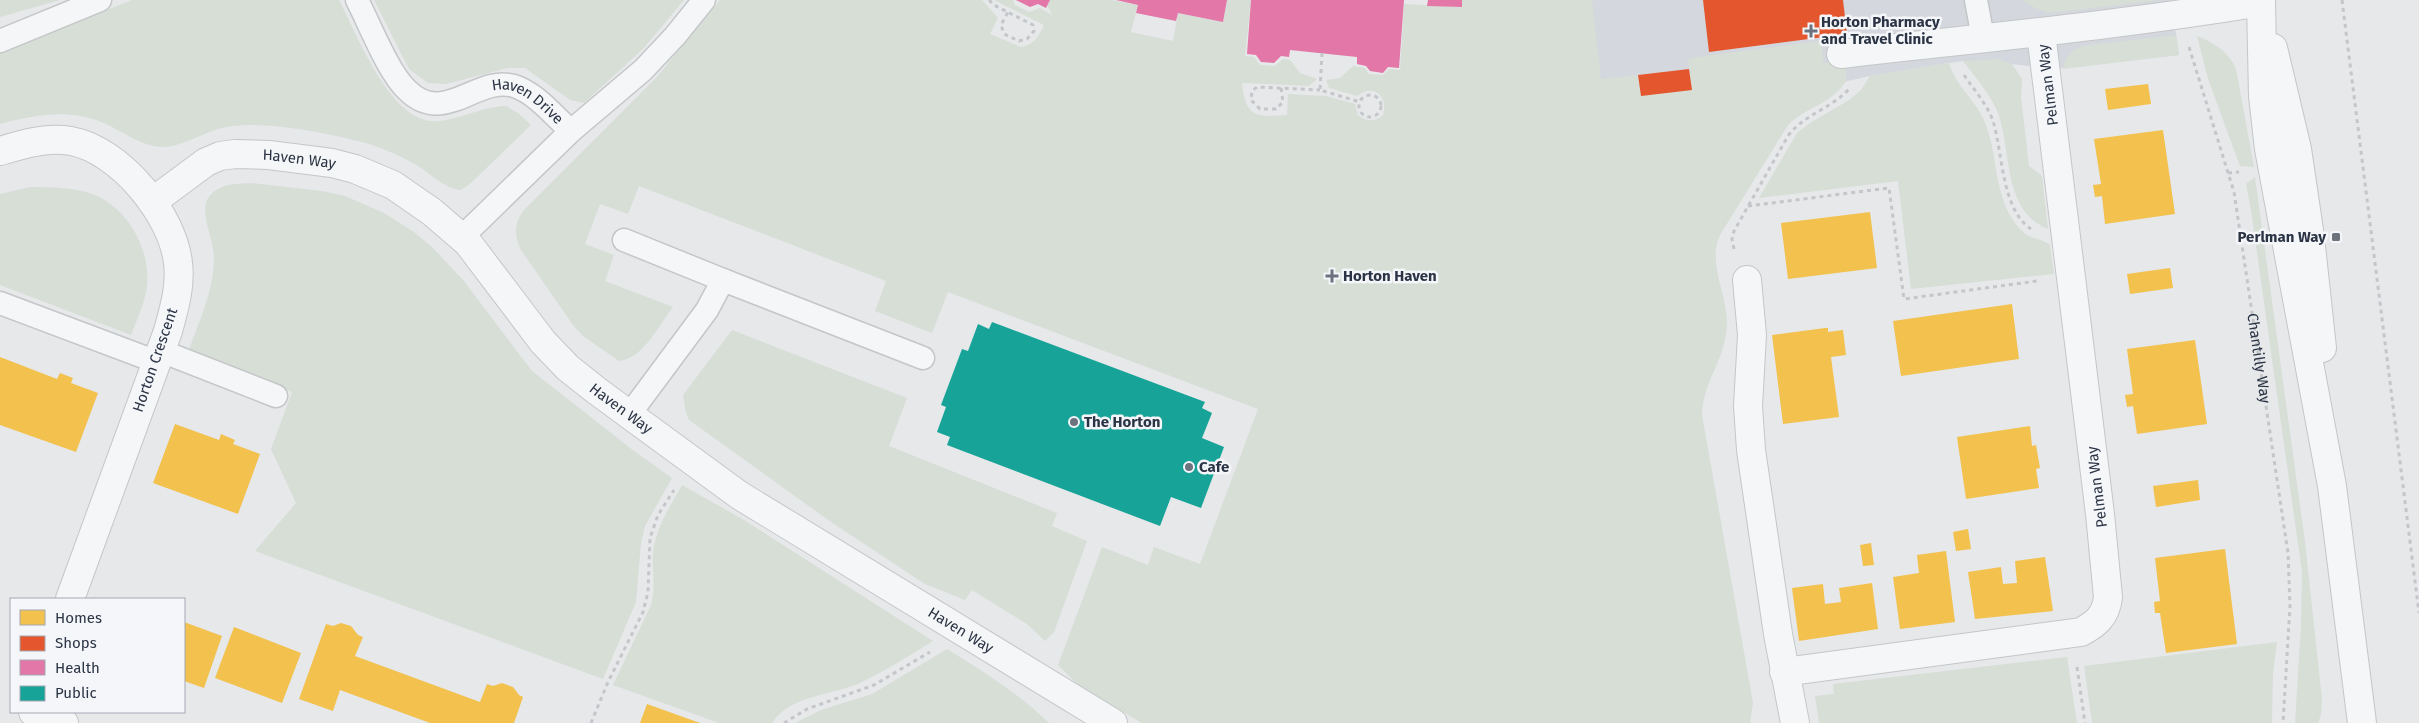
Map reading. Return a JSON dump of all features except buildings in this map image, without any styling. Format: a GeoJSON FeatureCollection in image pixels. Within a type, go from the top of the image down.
{"type":"FeatureCollection","features":[{"type":"Feature","properties":{"kind":"street"},"geometry":{"type":"LineString","coordinates":[[1851,53],[2181,16],[2261,1],[2263,96],[2269,149],[2332,486],[2362,723]]}},
{"type":"Feature","properties":{"kind":"street","name":"Pelman Way"},"geometry":{"type":"LineString","coordinates":[[1784,672],[2072,634],[2081,632],[2097,622],[2107,607],[2108,597],[2100,514],[2042,33]]}},
{"type":"Feature","properties":{"kind":"street","name":"Horton Crescent"},"geometry":{"type":"LineString","coordinates":[[0,151],[42,141],[58,140],[87,146],[120,167],[152,202],[167,226],[178,264],[173,312],[159,356],[70,598]]}},
{"type":"Feature","properties":{"kind":"street","name":"Haven Way"},"geometry":{"type":"LineString","coordinates":[[152,202],[191,172],[220,156],[245,153],[305,158],[355,169],[379,178],[409,195],[462,237],[476,251],[530,327],[557,358],[692,462],[739,495],[1113,723]]}},
{"type":"Feature","properties":{"kind":"street"},"geometry":{"type":"LineString","coordinates":[[1747,280],[1752,335],[1748,406],[1751,450],[1784,672],[1794,723]]}},
{"type":"Feature","properties":{"kind":"street"},"geometry":{"type":"LineString","coordinates":[[36,713],[64,723]]}},
{"type":"Feature","properties":{"kind":"lane"},"geometry":{"type":"LineString","coordinates":[[0,41],[100,0]]}},
{"type":"Feature","properties":{"kind":"lane","name":"Haven Drive"},"geometry":{"type":"LineString","coordinates":[[357,0],[400,83],[420,101],[433,104],[446,102],[493,87],[513,86],[533,96],[571,131],[462,237]]}},
{"type":"Feature","properties":{"kind":"lane"},"geometry":{"type":"LineString","coordinates":[[571,131],[643,70],[675,36],[704,0]]}},
{"type":"Feature","properties":{"kind":"lane"},"geometry":{"type":"LineString","coordinates":[[1976,0],[1983,38]]}},
{"type":"Feature","properties":{"kind":"lane"},"geometry":{"type":"LineString","coordinates":[[624,240],[923,358]]}},
{"type":"Feature","properties":{"kind":"lane"},"geometry":{"type":"LineString","coordinates":[[629,415],[707,310],[723,280]]}},
{"type":"Feature","properties":{"kind":"lane"},"geometry":{"type":"LineString","coordinates":[[0,303],[276,396]]}},
{"type":"Feature","properties":{"kind":"path"},"geometry":{"type":"LineString","coordinates":[[989,0],[1033,25],[1034,31],[1031,37],[1019,41],[1004,34],[1001,25],[1008,12]]}},
{"type":"Feature","properties":{"kind":"path"},"geometry":{"type":"LineString","coordinates":[[2342,0],[2419,613]]}},
{"type":"Feature","properties":{"kind":"path","name":"Chantilly Way"},"geometry":{"type":"LineString","coordinates":[[2181,16],[2234,192],[2288,553],[2290,606],[2283,723]]}},
{"type":"Feature","properties":{"kind":"path"},"geometry":{"type":"LineString","coordinates":[[1953,42],[1962,72],[1993,121],[2008,194],[2014,208],[2024,224],[2033,231],[2054,237],[2066,237]]}},
{"type":"Feature","properties":{"kind":"path"},"geometry":{"type":"LineString","coordinates":[[1320,90],[1322,53]]}},
{"type":"Feature","properties":{"kind":"path"},"geometry":{"type":"LineString","coordinates":[[1747,280],[1735,253],[1732,239],[1734,231],[1794,128],[1800,122],[1838,100],[1854,83],[1861,68],[1851,53]]}},
{"type":"Feature","properties":{"kind":"path"},"geometry":{"type":"LineString","coordinates":[[1281,88],[1283,102],[1276,109],[1260,109],[1251,100],[1250,94],[1255,88],[1281,88],[1320,90],[1360,102]]}},
{"type":"Feature","properties":{"kind":"path"},"geometry":{"type":"LineString","coordinates":[[1367,95],[1376,96],[1380,101],[1381,109],[1373,116],[1364,116],[1361,112],[1360,102],[1367,95]]}},
{"type":"Feature","properties":{"kind":"path"},"geometry":{"type":"LineString","coordinates":[[1748,206],[1890,188],[1904,299],[2071,277]]}},
{"type":"Feature","properties":{"kind":"path"},"geometry":{"type":"LineString","coordinates":[[591,723],[608,682],[647,600],[649,551],[654,526],[663,505],[692,462]]}},
{"type":"Feature","properties":{"kind":"path"},"geometry":{"type":"LineString","coordinates":[[784,723],[807,709],[865,689],[884,680],[942,644],[956,628]]}},
{"type":"Feature","properties":{"kind":"path"},"geometry":{"type":"LineString","coordinates":[[2072,634],[2085,723]]}},
{"type":"Feature","properties":{"kind":"shaded area"},"geometry":{"type":"Polygon","coordinates":[[[0,0],[60,0],[0,17],[0,0]]]}},
{"type":"Feature","properties":{"kind":"shaded area"},"geometry":{"type":"Polygon","coordinates":[[[132,0],[339,0],[376,72],[401,105],[415,116],[431,121],[440,121],[506,106],[518,113],[531,125],[472,182],[461,190],[449,187],[411,162],[376,146],[348,138],[295,128],[258,125],[227,127],[178,144],[163,147],[147,144],[132,138],[91,118],[65,114],[26,118],[0,124],[0,52],[132,0]]]}},
{"type":"Feature","properties":{"kind":"shaded area"},"geometry":{"type":"Polygon","coordinates":[[[374,0],[684,0],[643,49],[584,103],[570,100],[525,68],[508,68],[446,84],[428,83],[409,69],[374,0]]]}},
{"type":"Feature","properties":{"kind":"shaded area"},"geometry":{"type":"Polygon","coordinates":[[[720,0],[982,0],[998,18],[990,34],[1021,47],[1036,39],[1044,25],[994,0],[1013,0],[1015,5],[1029,12],[1040,8],[1052,15],[1047,5],[1050,0],[1111,0],[1138,5],[1131,32],[1173,41],[1178,13],[1223,22],[1227,0],[1251,0],[1245,56],[1254,57],[1260,65],[1275,66],[1283,59],[1290,60],[1300,73],[1317,79],[1309,86],[1242,83],[1246,103],[1250,109],[1260,115],[1287,115],[1288,94],[1326,96],[1355,104],[1358,115],[1370,120],[1377,119],[1383,115],[1384,102],[1382,97],[1374,91],[1363,92],[1357,96],[1329,88],[1326,80],[1340,78],[1353,66],[1365,68],[1369,74],[1383,75],[1389,69],[1400,70],[1404,4],[1462,7],[1462,0],[1592,0],[1601,79],[1638,75],[1641,96],[1692,90],[1688,60],[1697,57],[1821,41],[1824,63],[1846,60],[1846,81],[1834,95],[1788,125],[1720,235],[1717,245],[1717,267],[1726,311],[1726,335],[1706,391],[1702,415],[1753,703],[1750,723],[1142,723],[1080,687],[1058,665],[1102,547],[1148,565],[1154,547],[1200,564],[1258,409],[948,292],[932,333],[875,311],[886,281],[639,186],[628,214],[600,204],[585,244],[614,255],[605,281],[673,307],[643,348],[628,359],[619,361],[583,336],[573,325],[521,250],[516,229],[518,220],[524,210],[656,78],[720,0]]]}},
{"type":"Feature","properties":{"kind":"shaded area"},"geometry":{"type":"Polygon","coordinates":[[[1587,0],[2171,0],[2179,55],[2053,69],[2003,63],[1963,61],[1870,76],[1693,116],[1606,131],[1587,0]]]}},
{"type":"Feature","properties":{"kind":"shaded area"},"geometry":{"type":"Polygon","coordinates":[[[2023,0],[2162,0],[2049,13],[2035,8],[2023,0]]]}},
{"type":"Feature","properties":{"kind":"shaded area"},"geometry":{"type":"Polygon","coordinates":[[[2176,35],[2179,55],[2063,69],[2069,55],[2082,46],[2176,35]]]}},
{"type":"Feature","properties":{"kind":"shaded area"},"geometry":{"type":"Polygon","coordinates":[[[2197,36],[2225,52],[2236,69],[2254,167],[2240,166],[2208,79],[2197,36]]]}},
{"type":"Feature","properties":{"kind":"shaded area"},"geometry":{"type":"Polygon","coordinates":[[[1999,59],[2012,64],[2022,79],[2021,97],[2029,166],[2042,176],[2048,229],[2033,220],[2023,209],[2011,178],[1998,113],[1987,93],[1963,61],[1999,59]]]}},
{"type":"Feature","properties":{"kind":"shaded area"},"geometry":{"type":"Polygon","coordinates":[[[1949,63],[1955,77],[1983,118],[1992,146],[1997,177],[2006,206],[2013,220],[2023,232],[2050,245],[2054,274],[1911,289],[1898,181],[1759,198],[1797,133],[1849,100],[1861,90],[1870,76],[1949,63]]]}},
{"type":"Feature","properties":{"kind":"shaded area"},"geometry":{"type":"Polygon","coordinates":[[[2255,177],[2305,542],[2322,699],[2321,715],[2318,723],[2295,723],[2301,626],[2302,572],[2246,184],[2255,177]]]}},
{"type":"Feature","properties":{"kind":"shaded area"},"geometry":{"type":"Polygon","coordinates":[[[252,183],[322,191],[345,196],[384,213],[414,232],[432,247],[463,280],[532,371],[634,451],[672,478],[645,526],[641,543],[636,602],[603,679],[255,551],[296,503],[271,449],[292,392],[189,350],[206,304],[212,281],[214,257],[205,212],[207,200],[211,194],[221,187],[252,183]]]}},
{"type":"Feature","properties":{"kind":"shaded area"},"geometry":{"type":"Polygon","coordinates":[[[30,187],[64,188],[89,193],[108,203],[128,221],[141,245],[147,271],[145,297],[131,335],[0,285],[0,194],[30,187]]]}},
{"type":"Feature","properties":{"kind":"shaded area"},"geometry":{"type":"Polygon","coordinates":[[[732,330],[907,398],[889,446],[1057,513],[1052,526],[1087,541],[1054,632],[1045,641],[1027,624],[972,590],[965,600],[925,584],[831,522],[689,420],[683,395],[732,330]]]}},
{"type":"Feature","properties":{"kind":"shaded area"},"geometry":{"type":"Polygon","coordinates":[[[682,485],[744,520],[933,641],[851,687],[813,697],[790,706],[780,713],[772,723],[719,723],[613,685],[651,605],[654,580],[654,544],[664,518],[682,485]]]}},
{"type":"Feature","properties":{"kind":"shaded area"},"geometry":{"type":"Polygon","coordinates":[[[2277,642],[2273,674],[2272,723],[2092,723],[2084,666],[2277,642]]]}},
{"type":"Feature","properties":{"kind":"shaded area"},"geometry":{"type":"Polygon","coordinates":[[[947,649],[1013,692],[1049,723],[795,723],[821,710],[872,694],[947,649]]]}},
{"type":"Feature","properties":{"kind":"shaded area"},"geometry":{"type":"Polygon","coordinates":[[[2067,657],[2077,723],[1819,723],[1815,696],[1834,694],[1833,684],[2067,657]]]}},
{"type":"Feature","properties":{"kind":"place","name":"Horton Pharmacy and Travel Clinic"},"geometry":{"type":"Point","coordinates":[1811,31]}},
{"type":"Feature","properties":{"kind":"place","name":"Perlman Way"},"geometry":{"type":"Point","coordinates":[2336,237]}},
{"type":"Feature","properties":{"kind":"place","name":"Horton Haven"},"geometry":{"type":"Point","coordinates":[1332,276]}},
{"type":"Feature","properties":{"kind":"place","name":"The Horton"},"geometry":{"type":"Point","coordinates":[1074,422]}},
{"type":"Feature","properties":{"kind":"place","name":"Cafe"},"geometry":{"type":"Point","coordinates":[1189,467]}}]}
